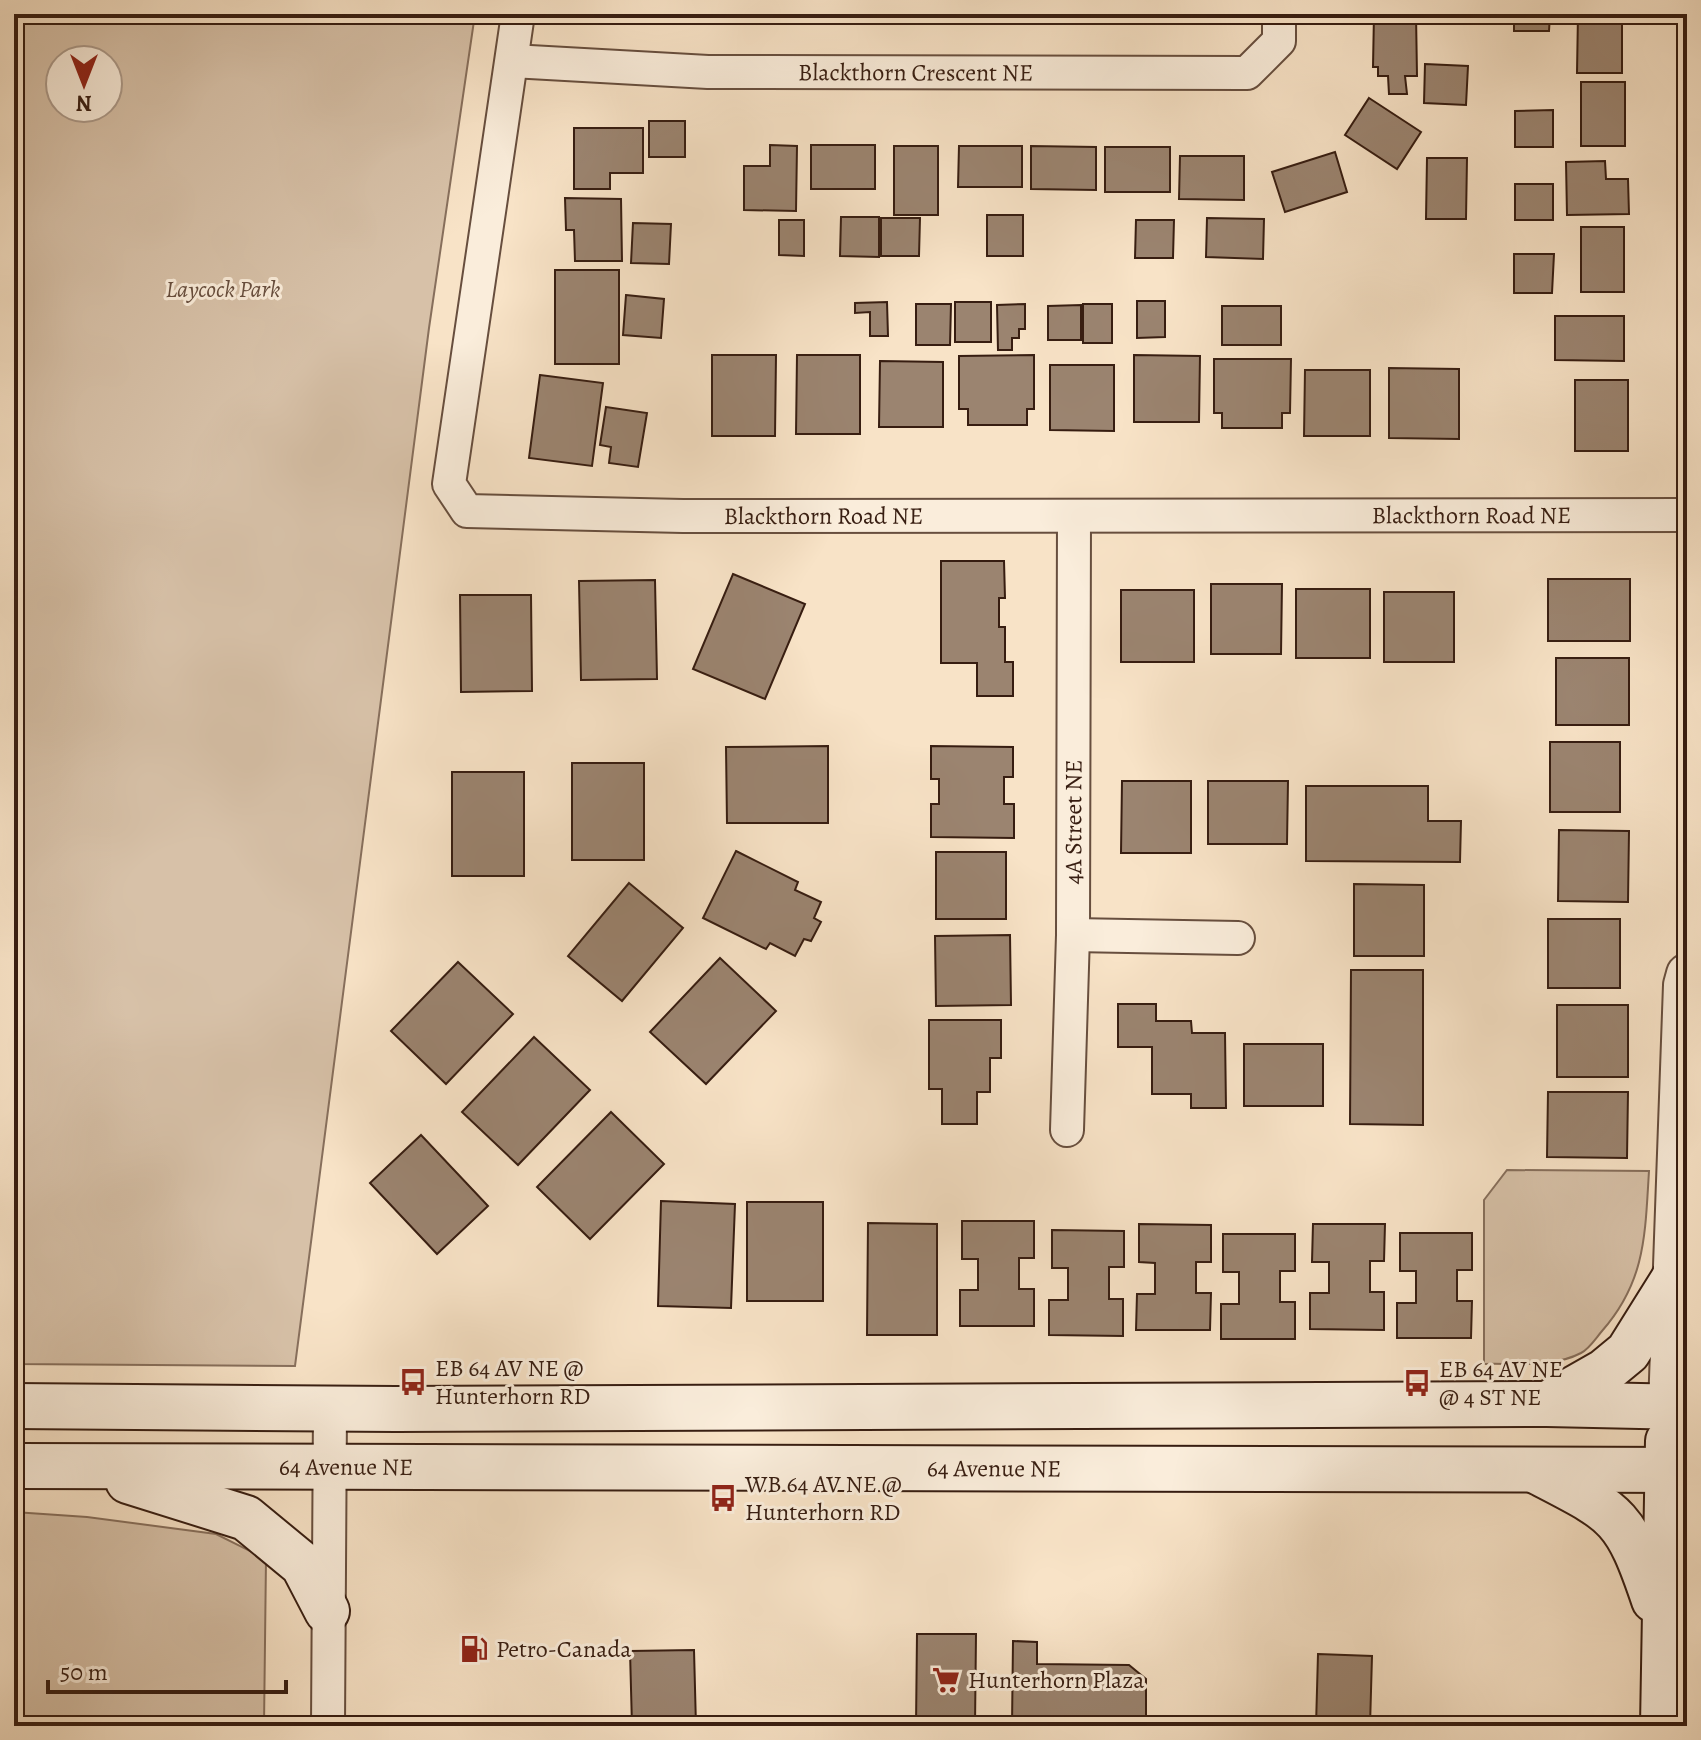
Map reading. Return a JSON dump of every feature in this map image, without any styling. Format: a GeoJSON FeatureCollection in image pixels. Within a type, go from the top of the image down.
{"type":"FeatureCollection","features":[{"type":"Feature","properties":{"kind":"main road"},"geometry":{"type":"LineString","coordinates":[[1547,1404],[1605,1371],[1628,1352],[1673,1280]]}},
{"type":"Feature","properties":{"kind":"main road"},"geometry":{"type":"LineString","coordinates":[[14,1406],[330,1409],[1547,1404],[1678,1407],[1678,1470],[1663,1625],[1663,1726]]}},
{"type":"Feature","properties":{"kind":"main road","name":"64 Avenue NE"},"geometry":{"type":"LineString","coordinates":[[14,1466],[1678,1470]]}},
{"type":"Feature","properties":{"kind":"main road"},"geometry":{"type":"LineString","coordinates":[[76,1466],[246,1518],[285,1546],[303,1565],[327,1611]]}},
{"type":"Feature","properties":{"kind":"main road"},"geometry":{"type":"LineString","coordinates":[[1532,1469],[1602,1505],[1629,1534],[1663,1625]]}},
{"type":"Feature","properties":{"kind":"street","name":"Blackthorn Road NE"},"geometry":{"type":"LineString","coordinates":[[518,14],[449,484],[467,511],[683,516],[866,513],[1074,516],[1687,515]]}},
{"type":"Feature","properties":{"kind":"street","name":"Blackthorn Crescent NE"},"geometry":{"type":"LineString","coordinates":[[512,61],[708,72],[1247,73],[1279,41],[1279,14]]}},
{"type":"Feature","properties":{"kind":"street","name":"4A Street NE"},"geometry":{"type":"LineString","coordinates":[[1067,1130],[1073,935],[1074,516]]}},
{"type":"Feature","properties":{"kind":"street"},"geometry":{"type":"LineString","coordinates":[[1073,935],[1238,938]]}},
{"type":"Feature","properties":{"kind":"street"},"geometry":{"type":"LineString","coordinates":[[1678,1407],[1673,1280],[1684,985],[1687,974]]}},
{"type":"Feature","properties":{"kind":"street"},"geometry":{"type":"LineString","coordinates":[[328,1726],[330,1409]]}},
{"type":"Feature","properties":{"kind":"green space","name":"Laycock Park"},"geometry":{"type":"Polygon","coordinates":[[[14,14],[475,14],[429,328],[295,1366],[14,1364],[14,14]]]}},
{"type":"Feature","properties":{"kind":"green space"},"geometry":{"type":"Polygon","coordinates":[[[1507,1170],[1649,1171],[1644,1236],[1627,1294],[1590,1346],[1570,1358],[1533,1364],[1484,1364],[1484,1200],[1507,1170]]]}},
{"type":"Feature","properties":{"kind":"green space"},"geometry":{"type":"Polygon","coordinates":[[[14,1512],[87,1517],[216,1534],[266,1559],[264,1726],[14,1726],[14,1512]]]}},
{"type":"Feature","properties":{"kind":"building"},"geometry":{"type":"Polygon","coordinates":[[[592,14],[641,14],[641,23],[592,23],[592,14]]]}},
{"type":"Feature","properties":{"kind":"building"},"geometry":{"type":"Polygon","coordinates":[[[1374,14],[1416,14],[1417,76],[1405,76],[1407,94],[1389,94],[1388,76],[1378,76],[1378,67],[1373,67],[1374,14]]]}},
{"type":"Feature","properties":{"kind":"building"},"geometry":{"type":"Polygon","coordinates":[[[1514,14],[1550,14],[1549,31],[1514,31],[1514,14]]]}},
{"type":"Feature","properties":{"kind":"building"},"geometry":{"type":"Polygon","coordinates":[[[1578,14],[1622,14],[1622,73],[1577,73],[1578,14]]]}},
{"type":"Feature","properties":{"kind":"building"},"geometry":{"type":"Polygon","coordinates":[[[1425,64],[1468,66],[1466,105],[1424,103],[1425,64]]]}},
{"type":"Feature","properties":{"kind":"building"},"geometry":{"type":"Polygon","coordinates":[[[1581,82],[1625,82],[1625,146],[1581,146],[1581,82]]]}},
{"type":"Feature","properties":{"kind":"building"},"geometry":{"type":"Polygon","coordinates":[[[1369,98],[1421,132],[1397,169],[1345,135],[1369,98]]]}},
{"type":"Feature","properties":{"kind":"building"},"geometry":{"type":"Polygon","coordinates":[[[1553,110],[1553,147],[1515,147],[1515,111],[1553,110]]]}},
{"type":"Feature","properties":{"kind":"building"},"geometry":{"type":"Polygon","coordinates":[[[649,121],[685,121],[685,157],[649,157],[649,121]]]}},
{"type":"Feature","properties":{"kind":"building"},"geometry":{"type":"Polygon","coordinates":[[[574,128],[643,128],[643,173],[610,173],[610,189],[574,189],[574,128]]]}},
{"type":"Feature","properties":{"kind":"building"},"geometry":{"type":"Polygon","coordinates":[[[770,145],[797,146],[796,211],[744,210],[744,166],[770,166],[770,145]]]}},
{"type":"Feature","properties":{"kind":"building"},"geometry":{"type":"Polygon","coordinates":[[[811,145],[875,145],[875,189],[811,189],[811,145]]]}},
{"type":"Feature","properties":{"kind":"building"},"geometry":{"type":"Polygon","coordinates":[[[894,146],[938,146],[938,215],[894,215],[894,146]]]}},
{"type":"Feature","properties":{"kind":"building"},"geometry":{"type":"Polygon","coordinates":[[[959,146],[1022,146],[1022,187],[958,187],[959,146]]]}},
{"type":"Feature","properties":{"kind":"building"},"geometry":{"type":"Polygon","coordinates":[[[1031,146],[1096,147],[1096,190],[1031,189],[1031,146]]]}},
{"type":"Feature","properties":{"kind":"building"},"geometry":{"type":"Polygon","coordinates":[[[1105,147],[1170,147],[1170,192],[1105,192],[1105,147]]]}},
{"type":"Feature","properties":{"kind":"building"},"geometry":{"type":"Polygon","coordinates":[[[1335,152],[1347,192],[1285,212],[1272,172],[1335,152]]]}},
{"type":"Feature","properties":{"kind":"building"},"geometry":{"type":"Polygon","coordinates":[[[1180,156],[1244,156],[1244,200],[1179,199],[1180,156]]]}},
{"type":"Feature","properties":{"kind":"building"},"geometry":{"type":"Polygon","coordinates":[[[1427,158],[1467,158],[1466,219],[1426,219],[1427,158]]]}},
{"type":"Feature","properties":{"kind":"building"},"geometry":{"type":"Polygon","coordinates":[[[1605,161],[1606,179],[1628,179],[1629,214],[1567,215],[1566,162],[1605,161]]]}},
{"type":"Feature","properties":{"kind":"building"},"geometry":{"type":"Polygon","coordinates":[[[1515,184],[1553,184],[1553,220],[1515,220],[1515,184]]]}},
{"type":"Feature","properties":{"kind":"building"},"geometry":{"type":"Polygon","coordinates":[[[565,198],[621,199],[622,261],[575,261],[574,230],[566,230],[565,198]]]}},
{"type":"Feature","properties":{"kind":"building"},"geometry":{"type":"Polygon","coordinates":[[[987,215],[1023,215],[1023,256],[987,256],[987,215]]]}},
{"type":"Feature","properties":{"kind":"building"},"geometry":{"type":"Polygon","coordinates":[[[841,217],[879,217],[879,257],[840,256],[841,217]]]}},
{"type":"Feature","properties":{"kind":"building"},"geometry":{"type":"Polygon","coordinates":[[[881,218],[920,218],[919,256],[881,256],[881,218]]]}},
{"type":"Feature","properties":{"kind":"building"},"geometry":{"type":"Polygon","coordinates":[[[1207,218],[1264,219],[1263,259],[1206,257],[1207,218]]]}},
{"type":"Feature","properties":{"kind":"building"},"geometry":{"type":"Polygon","coordinates":[[[779,220],[804,220],[804,256],[779,255],[779,220]]]}},
{"type":"Feature","properties":{"kind":"building"},"geometry":{"type":"Polygon","coordinates":[[[1136,220],[1174,220],[1173,258],[1135,258],[1136,220]]]}},
{"type":"Feature","properties":{"kind":"building"},"geometry":{"type":"Polygon","coordinates":[[[633,223],[671,224],[669,264],[631,263],[633,223]]]}},
{"type":"Feature","properties":{"kind":"building"},"geometry":{"type":"Polygon","coordinates":[[[1581,227],[1624,227],[1624,292],[1581,292],[1581,227]]]}},
{"type":"Feature","properties":{"kind":"building"},"geometry":{"type":"Polygon","coordinates":[[[1514,254],[1554,254],[1552,293],[1514,293],[1514,254]]]}},
{"type":"Feature","properties":{"kind":"building"},"geometry":{"type":"Polygon","coordinates":[[[555,270],[619,270],[619,364],[555,364],[555,270]]]}},
{"type":"Feature","properties":{"kind":"building"},"geometry":{"type":"Polygon","coordinates":[[[626,295],[664,299],[661,338],[623,335],[626,295]]]}},
{"type":"Feature","properties":{"kind":"building"},"geometry":{"type":"Polygon","coordinates":[[[1137,301],[1165,301],[1165,337],[1137,338],[1137,301]]]}},
{"type":"Feature","properties":{"kind":"building"},"geometry":{"type":"Polygon","coordinates":[[[887,302],[888,336],[870,336],[870,312],[855,313],[855,303],[887,302]]]}},
{"type":"Feature","properties":{"kind":"building"},"geometry":{"type":"Polygon","coordinates":[[[955,302],[991,302],[991,342],[955,342],[955,302]]]}},
{"type":"Feature","properties":{"kind":"building"},"geometry":{"type":"Polygon","coordinates":[[[916,304],[951,304],[950,345],[916,345],[916,304]]]}},
{"type":"Feature","properties":{"kind":"building"},"geometry":{"type":"Polygon","coordinates":[[[1025,304],[1025,329],[1019,329],[1019,338],[1012,338],[1012,350],[998,350],[997,305],[1025,304]]]}},
{"type":"Feature","properties":{"kind":"building"},"geometry":{"type":"Polygon","coordinates":[[[1083,304],[1112,304],[1112,343],[1083,343],[1083,304]]]}},
{"type":"Feature","properties":{"kind":"building"},"geometry":{"type":"Polygon","coordinates":[[[1081,305],[1081,340],[1048,340],[1048,306],[1081,305]]]}},
{"type":"Feature","properties":{"kind":"building"},"geometry":{"type":"Polygon","coordinates":[[[1222,306],[1281,306],[1281,345],[1222,345],[1222,306]]]}},
{"type":"Feature","properties":{"kind":"building"},"geometry":{"type":"Polygon","coordinates":[[[1555,316],[1624,316],[1624,361],[1555,360],[1555,316]]]}},
{"type":"Feature","properties":{"kind":"building"},"geometry":{"type":"Polygon","coordinates":[[[712,355],[776,355],[775,436],[712,436],[712,355]]]}},
{"type":"Feature","properties":{"kind":"building"},"geometry":{"type":"Polygon","coordinates":[[[797,355],[860,355],[860,434],[796,434],[797,355]]]}},
{"type":"Feature","properties":{"kind":"building"},"geometry":{"type":"Polygon","coordinates":[[[1034,355],[1034,409],[1027,409],[1027,425],[968,425],[968,409],[959,409],[959,356],[1034,355]]]}},
{"type":"Feature","properties":{"kind":"building"},"geometry":{"type":"Polygon","coordinates":[[[1134,355],[1200,356],[1199,422],[1134,422],[1134,355]]]}},
{"type":"Feature","properties":{"kind":"building"},"geometry":{"type":"Polygon","coordinates":[[[1214,359],[1291,359],[1290,413],[1282,413],[1282,428],[1222,428],[1222,413],[1214,413],[1214,359]]]}},
{"type":"Feature","properties":{"kind":"building"},"geometry":{"type":"Polygon","coordinates":[[[880,361],[943,362],[943,427],[879,427],[880,361]]]}},
{"type":"Feature","properties":{"kind":"building"},"geometry":{"type":"Polygon","coordinates":[[[1050,365],[1114,365],[1114,431],[1050,430],[1050,365]]]}},
{"type":"Feature","properties":{"kind":"building"},"geometry":{"type":"Polygon","coordinates":[[[1389,368],[1459,369],[1459,439],[1389,438],[1389,368]]]}},
{"type":"Feature","properties":{"kind":"building"},"geometry":{"type":"Polygon","coordinates":[[[1305,370],[1370,370],[1370,436],[1304,436],[1305,370]]]}},
{"type":"Feature","properties":{"kind":"building"},"geometry":{"type":"Polygon","coordinates":[[[540,375],[603,383],[592,466],[529,458],[540,375]]]}},
{"type":"Feature","properties":{"kind":"building"},"geometry":{"type":"Polygon","coordinates":[[[1575,380],[1628,380],[1628,451],[1575,451],[1575,380]]]}},
{"type":"Feature","properties":{"kind":"building"},"geometry":{"type":"Polygon","coordinates":[[[606,407],[647,413],[638,467],[609,463],[611,447],[600,445],[606,407]]]}},
{"type":"Feature","properties":{"kind":"building"},"geometry":{"type":"Polygon","coordinates":[[[941,561],[1004,561],[1005,598],[999,598],[999,627],[1005,627],[1005,662],[1013,662],[1013,696],[977,696],[977,663],[941,663],[941,561]]]}},
{"type":"Feature","properties":{"kind":"building"},"geometry":{"type":"Polygon","coordinates":[[[733,574],[805,604],[765,699],[693,669],[733,574]]]}},
{"type":"Feature","properties":{"kind":"building"},"geometry":{"type":"Polygon","coordinates":[[[1548,579],[1630,579],[1630,641],[1548,641],[1548,579]]]}},
{"type":"Feature","properties":{"kind":"building"},"geometry":{"type":"Polygon","coordinates":[[[655,580],[657,679],[581,680],[579,581],[655,580]]]}},
{"type":"Feature","properties":{"kind":"building"},"geometry":{"type":"Polygon","coordinates":[[[1211,584],[1282,584],[1281,654],[1211,654],[1211,584]]]}},
{"type":"Feature","properties":{"kind":"building"},"geometry":{"type":"Polygon","coordinates":[[[1296,589],[1370,589],[1370,658],[1296,658],[1296,589]]]}},
{"type":"Feature","properties":{"kind":"building"},"geometry":{"type":"Polygon","coordinates":[[[1121,590],[1194,590],[1194,662],[1121,662],[1121,590]]]}},
{"type":"Feature","properties":{"kind":"building"},"geometry":{"type":"Polygon","coordinates":[[[1384,592],[1454,592],[1454,662],[1384,662],[1384,592]]]}},
{"type":"Feature","properties":{"kind":"building"},"geometry":{"type":"Polygon","coordinates":[[[460,595],[531,595],[532,691],[461,692],[460,595]]]}},
{"type":"Feature","properties":{"kind":"building"},"geometry":{"type":"Polygon","coordinates":[[[1556,658],[1629,658],[1629,725],[1556,725],[1556,658]]]}},
{"type":"Feature","properties":{"kind":"building"},"geometry":{"type":"Polygon","coordinates":[[[1550,742],[1620,742],[1620,812],[1550,812],[1550,742]]]}},
{"type":"Feature","properties":{"kind":"building"},"geometry":{"type":"Polygon","coordinates":[[[828,746],[828,823],[727,823],[726,747],[828,746]]]}},
{"type":"Feature","properties":{"kind":"building"},"geometry":{"type":"Polygon","coordinates":[[[931,746],[1013,747],[1013,777],[1004,777],[1004,804],[1014,804],[1014,838],[931,837],[931,804],[939,804],[939,779],[931,779],[931,746]]]}},
{"type":"Feature","properties":{"kind":"building"},"geometry":{"type":"Polygon","coordinates":[[[572,763],[644,763],[644,860],[572,860],[572,763]]]}},
{"type":"Feature","properties":{"kind":"building"},"geometry":{"type":"Polygon","coordinates":[[[452,772],[524,772],[524,876],[452,876],[452,772]]]}},
{"type":"Feature","properties":{"kind":"building"},"geometry":{"type":"Polygon","coordinates":[[[1122,781],[1191,781],[1191,853],[1121,853],[1122,781]]]}},
{"type":"Feature","properties":{"kind":"building"},"geometry":{"type":"Polygon","coordinates":[[[1208,781],[1288,781],[1287,844],[1208,844],[1208,781]]]}},
{"type":"Feature","properties":{"kind":"building"},"geometry":{"type":"Polygon","coordinates":[[[1306,786],[1428,786],[1428,821],[1461,821],[1460,862],[1306,861],[1306,786]]]}},
{"type":"Feature","properties":{"kind":"building"},"geometry":{"type":"Polygon","coordinates":[[[1559,830],[1629,831],[1628,902],[1558,901],[1559,830]]]}},
{"type":"Feature","properties":{"kind":"building"},"geometry":{"type":"Polygon","coordinates":[[[736,851],[798,882],[795,890],[821,902],[814,918],[821,922],[811,941],[804,939],[795,956],[770,943],[766,949],[703,918],[736,851]]]}},
{"type":"Feature","properties":{"kind":"building"},"geometry":{"type":"Polygon","coordinates":[[[936,852],[1006,852],[1006,919],[936,919],[936,852]]]}},
{"type":"Feature","properties":{"kind":"building"},"geometry":{"type":"Polygon","coordinates":[[[629,883],[683,928],[622,1001],[568,956],[629,883]]]}},
{"type":"Feature","properties":{"kind":"building"},"geometry":{"type":"Polygon","coordinates":[[[1354,884],[1424,885],[1424,956],[1354,956],[1354,884]]]}},
{"type":"Feature","properties":{"kind":"building"},"geometry":{"type":"Polygon","coordinates":[[[1548,919],[1620,919],[1620,988],[1548,988],[1548,919]]]}},
{"type":"Feature","properties":{"kind":"building"},"geometry":{"type":"Polygon","coordinates":[[[1010,935],[1011,1005],[936,1006],[935,936],[1010,935]]]}},
{"type":"Feature","properties":{"kind":"building"},"geometry":{"type":"Polygon","coordinates":[[[720,958],[776,1011],[706,1084],[650,1032],[720,958]]]}},
{"type":"Feature","properties":{"kind":"building"},"geometry":{"type":"Polygon","coordinates":[[[458,962],[513,1014],[446,1084],[391,1031],[458,962]]]}},
{"type":"Feature","properties":{"kind":"building"},"geometry":{"type":"Polygon","coordinates":[[[1351,970],[1423,970],[1423,1125],[1350,1124],[1351,970]]]}},
{"type":"Feature","properties":{"kind":"building"},"geometry":{"type":"Polygon","coordinates":[[[1118,1004],[1156,1004],[1156,1021],[1191,1021],[1192,1033],[1225,1033],[1226,1108],[1191,1108],[1191,1094],[1152,1094],[1152,1047],[1118,1047],[1118,1004]]]}},
{"type":"Feature","properties":{"kind":"building"},"geometry":{"type":"Polygon","coordinates":[[[1557,1005],[1628,1005],[1628,1077],[1557,1077],[1557,1005]]]}},
{"type":"Feature","properties":{"kind":"building"},"geometry":{"type":"Polygon","coordinates":[[[929,1020],[1001,1020],[1001,1058],[990,1058],[990,1092],[977,1092],[977,1124],[942,1124],[942,1089],[929,1089],[929,1020]]]}},
{"type":"Feature","properties":{"kind":"building"},"geometry":{"type":"Polygon","coordinates":[[[534,1037],[590,1090],[518,1165],[462,1112],[534,1037]]]}},
{"type":"Feature","properties":{"kind":"building"},"geometry":{"type":"Polygon","coordinates":[[[1244,1044],[1323,1044],[1323,1106],[1244,1106],[1244,1044]]]}},
{"type":"Feature","properties":{"kind":"building"},"geometry":{"type":"Polygon","coordinates":[[[1548,1092],[1628,1092],[1627,1158],[1547,1157],[1548,1092]]]}},
{"type":"Feature","properties":{"kind":"building"},"geometry":{"type":"Polygon","coordinates":[[[611,1112],[664,1164],[590,1239],[537,1187],[611,1112]]]}},
{"type":"Feature","properties":{"kind":"building"},"geometry":{"type":"Polygon","coordinates":[[[421,1135],[488,1206],[437,1254],[370,1183],[421,1135]]]}},
{"type":"Feature","properties":{"kind":"building"},"geometry":{"type":"Polygon","coordinates":[[[661,1201],[735,1204],[731,1308],[658,1306],[661,1201]]]}},
{"type":"Feature","properties":{"kind":"building"},"geometry":{"type":"Polygon","coordinates":[[[747,1202],[823,1202],[823,1301],[747,1301],[747,1202]]]}},
{"type":"Feature","properties":{"kind":"building"},"geometry":{"type":"Polygon","coordinates":[[[962,1221],[1034,1221],[1034,1258],[1019,1258],[1019,1289],[1034,1289],[1034,1326],[960,1326],[960,1290],[978,1290],[978,1259],[962,1259],[962,1221]]]}},
{"type":"Feature","properties":{"kind":"building"},"geometry":{"type":"Polygon","coordinates":[[[868,1223],[937,1224],[937,1335],[867,1335],[868,1223]]]}},
{"type":"Feature","properties":{"kind":"building"},"geometry":{"type":"Polygon","coordinates":[[[1139,1224],[1211,1225],[1211,1262],[1196,1262],[1196,1293],[1211,1293],[1210,1330],[1136,1330],[1137,1294],[1155,1294],[1155,1263],[1139,1262],[1139,1224]]]}},
{"type":"Feature","properties":{"kind":"building"},"geometry":{"type":"Polygon","coordinates":[[[1313,1224],[1385,1224],[1384,1261],[1370,1261],[1370,1292],[1384,1292],[1384,1330],[1310,1329],[1310,1293],[1329,1293],[1329,1262],[1312,1262],[1313,1224]]]}},
{"type":"Feature","properties":{"kind":"building"},"geometry":{"type":"Polygon","coordinates":[[[1052,1230],[1124,1231],[1124,1267],[1109,1267],[1109,1299],[1123,1299],[1123,1336],[1049,1335],[1049,1300],[1068,1300],[1068,1268],[1052,1268],[1052,1230]]]}},
{"type":"Feature","properties":{"kind":"building"},"geometry":{"type":"Polygon","coordinates":[[[1400,1233],[1472,1233],[1472,1270],[1457,1270],[1457,1301],[1472,1301],[1471,1338],[1397,1338],[1397,1303],[1416,1303],[1416,1271],[1400,1271],[1400,1233]]]}},
{"type":"Feature","properties":{"kind":"building"},"geometry":{"type":"Polygon","coordinates":[[[1223,1234],[1295,1234],[1295,1271],[1280,1271],[1280,1302],[1295,1302],[1295,1339],[1221,1339],[1221,1304],[1239,1304],[1239,1272],[1223,1272],[1223,1234]]]}},
{"type":"Feature","properties":{"kind":"building","name":"Hunterhorn Plaza"},"geometry":{"type":"Polygon","coordinates":[[[917,1634],[976,1634],[975,1726],[916,1726],[917,1634]]]}},
{"type":"Feature","properties":{"kind":"building"},"geometry":{"type":"Polygon","coordinates":[[[1013,1641],[1037,1642],[1037,1664],[1129,1665],[1146,1679],[1146,1726],[1012,1726],[1013,1641]]]}},
{"type":"Feature","properties":{"kind":"building"},"geometry":{"type":"Polygon","coordinates":[[[694,1650],[696,1726],[632,1726],[630,1651],[694,1650]]]}},
{"type":"Feature","properties":{"kind":"building"},"geometry":{"type":"Polygon","coordinates":[[[1318,1654],[1372,1656],[1370,1726],[1316,1726],[1318,1654]]]}},
{"type":"Feature","properties":{"kind":"place","name":"EB 64 AV NE @ Hunterhorn RD"},"geometry":{"type":"Point","coordinates":[413,1382]}},
{"type":"Feature","properties":{"kind":"place","name":"EB 64 AV NE @ 4 ST NE"},"geometry":{"type":"Point","coordinates":[1417,1383]}},
{"type":"Feature","properties":{"kind":"place","name":"WB 64 AV NE @ Hunterhorn RD"},"geometry":{"type":"Point","coordinates":[723,1498]}},
{"type":"Feature","properties":{"kind":"place","name":"Petro-Canada"},"geometry":{"type":"Point","coordinates":[474,1649]}},
{"type":"Feature","properties":{"kind":"place","name":"Hunterhorn Plaza"},"geometry":{"type":"Point","coordinates":[946,1680]}}]}
